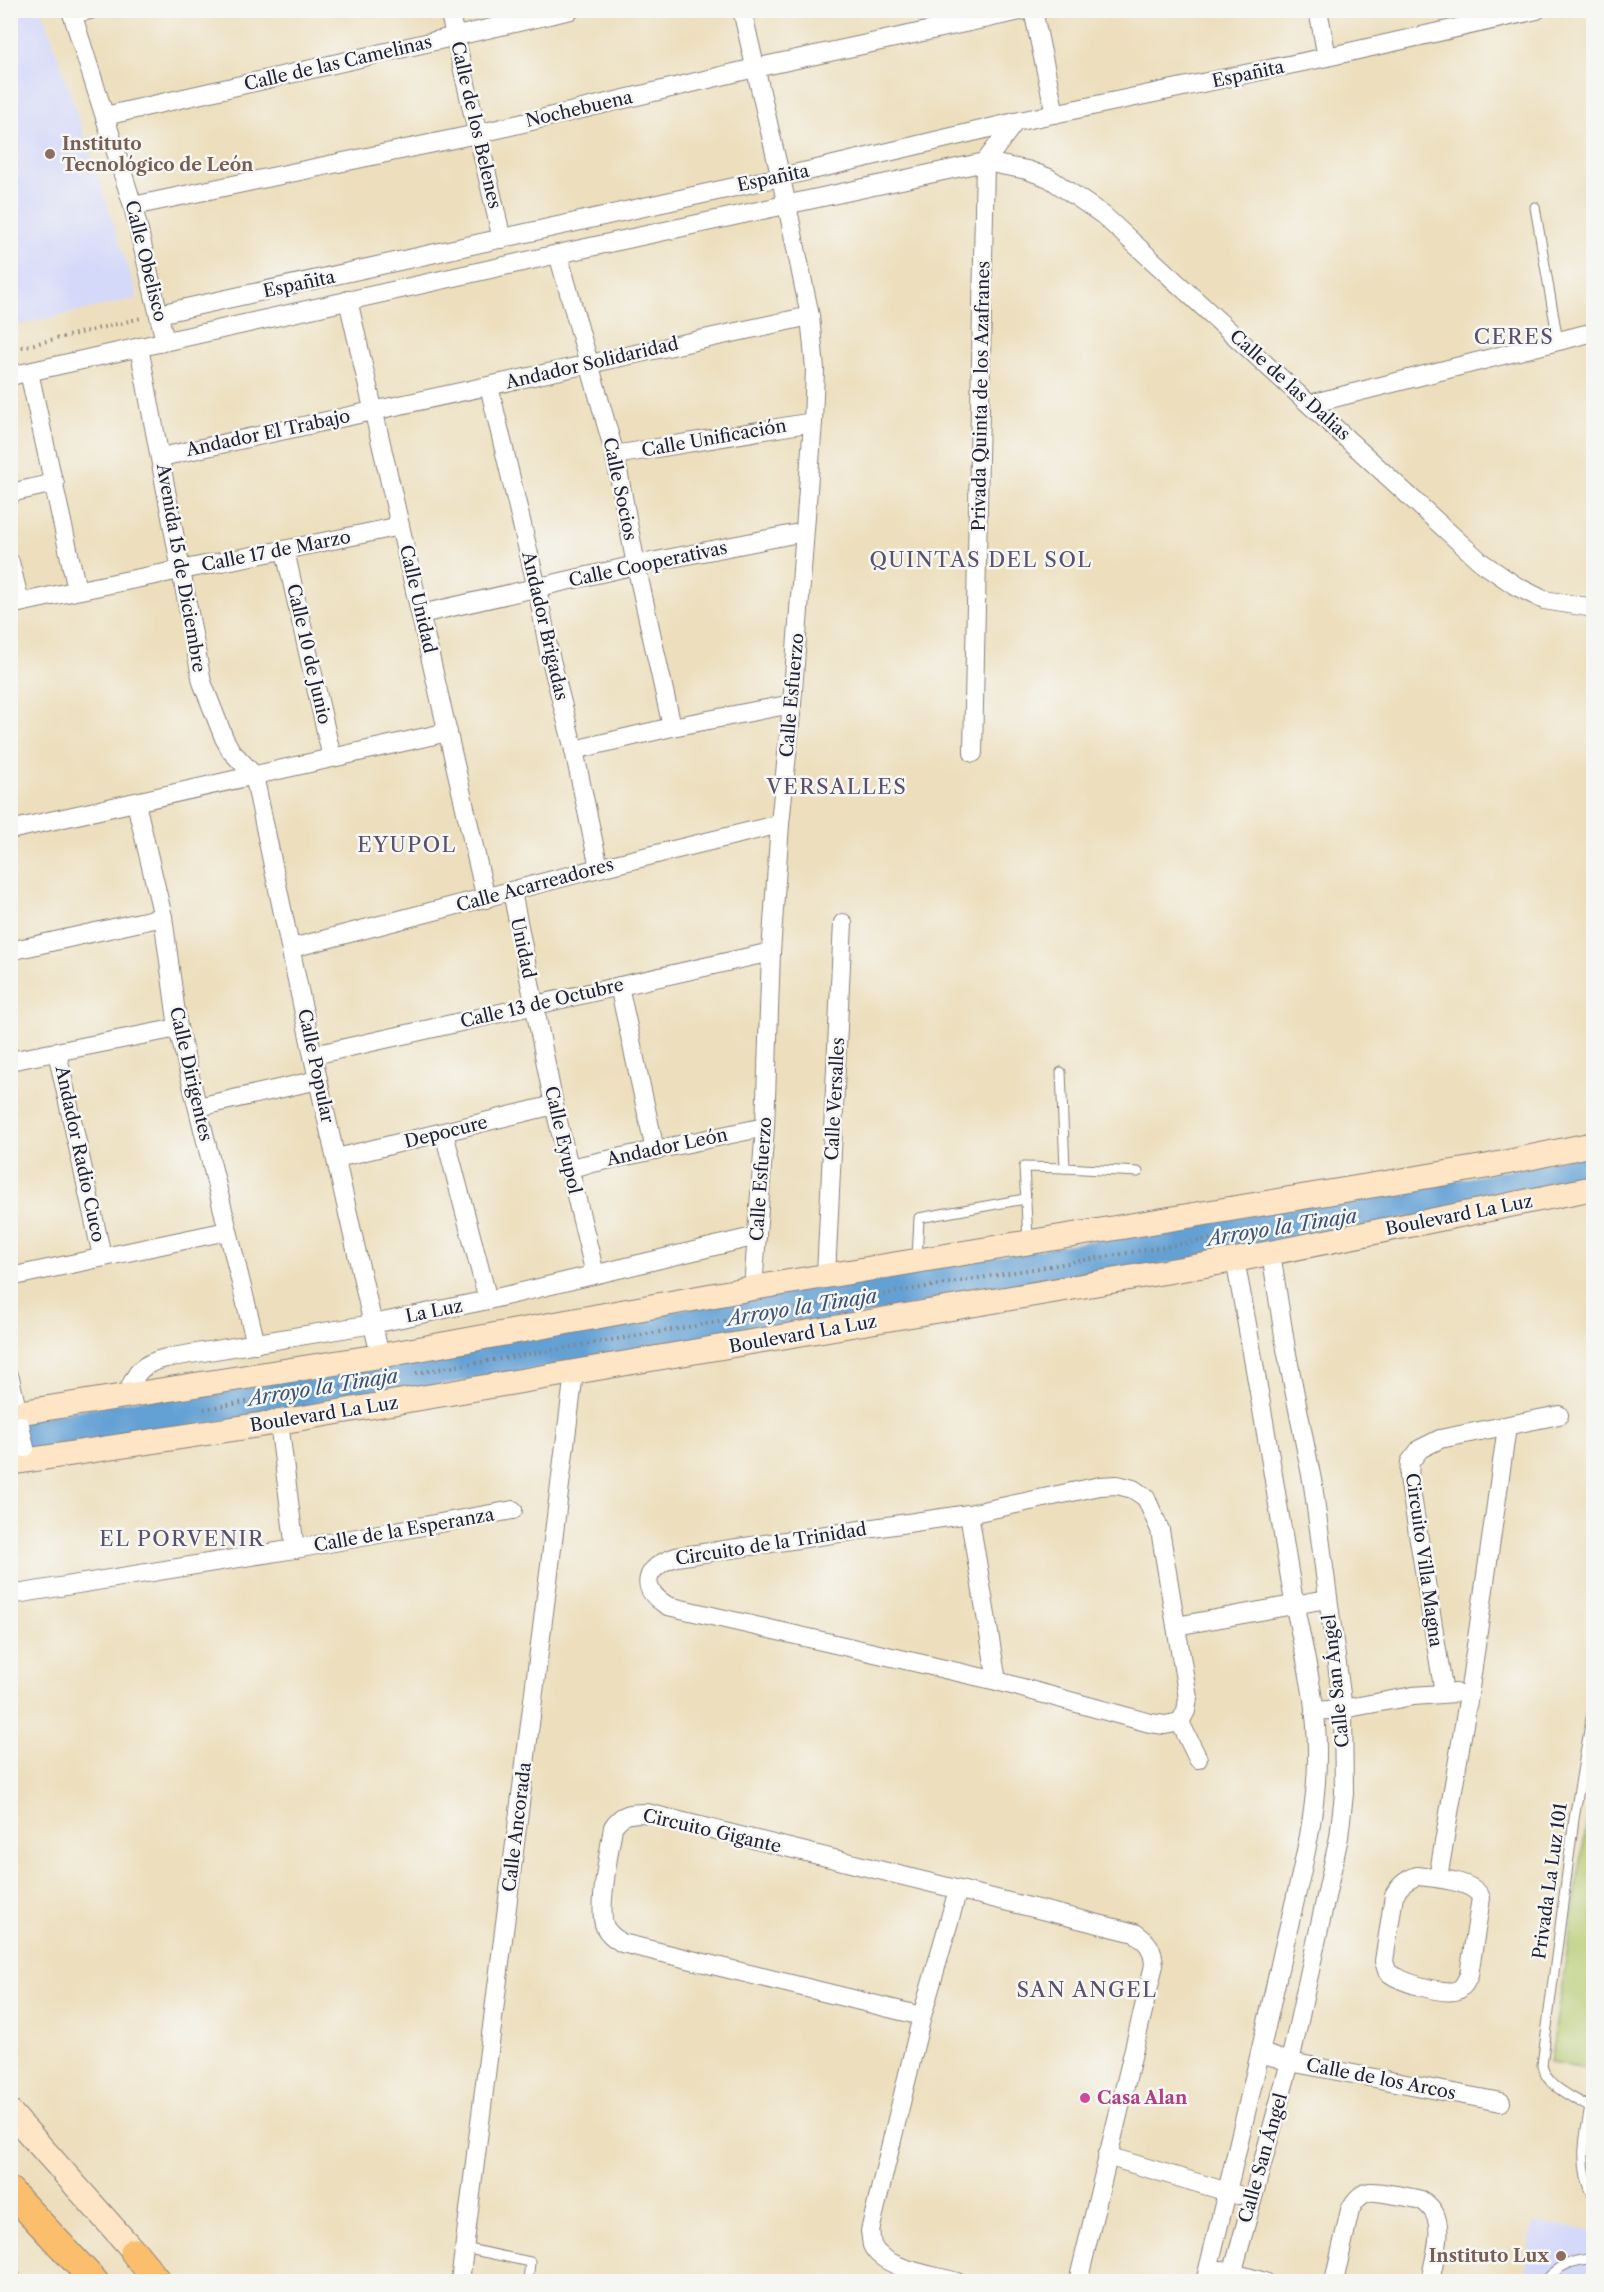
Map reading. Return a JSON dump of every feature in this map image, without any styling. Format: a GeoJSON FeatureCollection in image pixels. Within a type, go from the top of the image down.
{"type":"FeatureCollection","features":[{"type":"Feature","properties":{"kind":"main road"},"geometry":{"type":"LineString","coordinates":[[16,1417],[127,1396],[380,1356],[826,1275],[1477,1168],[1593,1144]]}},
{"type":"Feature","properties":{"kind":"main road","name":"Boulevard La Luz"},"geometry":{"type":"LineString","coordinates":[[21,1457],[279,1422],[1235,1260],[1593,1188]]}},
{"type":"Feature","properties":{"kind":"main road"},"geometry":{"type":"LineString","coordinates":[[10,2112],[160,2282]]}},
{"type":"Feature","properties":{"kind":"main road"},"geometry":{"type":"LineString","coordinates":[[10,2191],[95,2282]]}},
{"type":"Feature","properties":{"kind":"street"},"geometry":{"type":"LineString","coordinates":[[71,12],[90,10]]}},
{"type":"Feature","properties":{"kind":"street","name":"Calle de los Belenes"},"geometry":{"type":"LineString","coordinates":[[449,10],[502,239]]}},
{"type":"Feature","properties":{"kind":"street","name":"Calle de las Camelinas"},"geometry":{"type":"LineString","coordinates":[[105,116],[570,10]]}},
{"type":"Feature","properties":{"kind":"street","name":"Calle Esfuerzo"},"geometry":{"type":"LineString","coordinates":[[742,10],[810,316],[815,369],[792,704],[780,824],[771,952],[765,1126],[753,1288]]}},
{"type":"Feature","properties":{"kind":"street","name":"Nochebuena"},"geometry":{"type":"LineString","coordinates":[[133,206],[477,134],[755,68],[1025,10]]}},
{"type":"Feature","properties":{"kind":"street"},"geometry":{"type":"LineString","coordinates":[[1033,10],[1055,114]]}},
{"type":"Feature","properties":{"kind":"street"},"geometry":{"type":"LineString","coordinates":[[1318,10],[1327,57]]}},
{"type":"Feature","properties":{"kind":"street","name":"Españita"},"geometry":{"type":"LineString","coordinates":[[159,314],[502,239],[1015,122],[1327,57],[1537,10]]}},
{"type":"Feature","properties":{"kind":"street","name":"Calle Obelisco"},"geometry":{"type":"LineString","coordinates":[[71,12],[133,206],[165,341]]}},
{"type":"Feature","properties":{"kind":"street"},"geometry":{"type":"LineString","coordinates":[[10,376],[985,162],[1015,122]]}},
{"type":"Feature","properties":{"kind":"street","name":"Calle de las Dalias"},"geometry":{"type":"LineString","coordinates":[[985,162],[1027,170],[1049,178],[1103,215],[1490,568],[1516,586],[1544,600],[1593,608]]}},
{"type":"Feature","properties":{"kind":"street","name":"Privada Quinta de los Azafranes"},"geometry":{"type":"LineString","coordinates":[[973,753],[985,162]]}},
{"type":"Feature","properties":{"kind":"street","name":"Calle Socios"},"geometry":{"type":"LineString","coordinates":[[558,254],[615,455],[636,565],[672,727]]}},
{"type":"Feature","properties":{"kind":"street","name":"Calle Unidad"},"geometry":{"type":"LineString","coordinates":[[348,300],[486,898]]}},
{"type":"Feature","properties":{"kind":"street","name":"Andador Solidaridad"},"geometry":{"type":"LineString","coordinates":[[375,410],[810,316]]}},
{"type":"Feature","properties":{"kind":"street"},"geometry":{"type":"LineString","coordinates":[[1310,404],[1593,332]]}},
{"type":"Feature","properties":{"kind":"street","name":"Avenida 15 de Diciembre"},"geometry":{"type":"LineString","coordinates":[[139,347],[183,570],[202,682],[231,751],[254,775]]}},
{"type":"Feature","properties":{"kind":"street"},"geometry":{"type":"LineString","coordinates":[[29,372],[77,590]]}},
{"type":"Feature","properties":{"kind":"street","name":"Andador Brigadas"},"geometry":{"type":"LineString","coordinates":[[489,386],[537,588],[549,652],[574,750],[599,868]]}},
{"type":"Feature","properties":{"kind":"street","name":"Andador El Trabajo"},"geometry":{"type":"LineString","coordinates":[[161,457],[375,410]]}},
{"type":"Feature","properties":{"kind":"street","name":"Calle Unificación"},"geometry":{"type":"LineString","coordinates":[[615,455],[813,422]]}},
{"type":"Feature","properties":{"kind":"street"},"geometry":{"type":"LineString","coordinates":[[10,494],[55,483]]}},
{"type":"Feature","properties":{"kind":"street","name":"Calle 17 de Marzo"},"geometry":{"type":"LineString","coordinates":[[15,604],[400,526]]}},
{"type":"Feature","properties":{"kind":"street","name":"Calle Cooperativas"},"geometry":{"type":"LineString","coordinates":[[421,614],[636,565],[804,531]]}},
{"type":"Feature","properties":{"kind":"street","name":"Calle 10 de Junio"},"geometry":{"type":"LineString","coordinates":[[285,551],[332,758]]}},
{"type":"Feature","properties":{"kind":"street"},"geometry":{"type":"LineString","coordinates":[[10,562],[15,604]]}},
{"type":"Feature","properties":{"kind":"street"},"geometry":{"type":"LineString","coordinates":[[574,750],[672,727],[792,704]]}},
{"type":"Feature","properties":{"kind":"street"},"geometry":{"type":"LineString","coordinates":[[11,829],[448,732]]}},
{"type":"Feature","properties":{"kind":"street","name":"Calle Popular"},"geometry":{"type":"LineString","coordinates":[[254,775],[318,1080],[380,1356]]}},
{"type":"Feature","properties":{"kind":"street","name":"Calle Dirigentes"},"geometry":{"type":"LineString","coordinates":[[136,803],[163,917],[178,1028],[256,1344]]}},
{"type":"Feature","properties":{"kind":"street","name":"Calle Acarreadores"},"geometry":{"type":"LineString","coordinates":[[291,948],[599,868],[780,824]]}},
{"type":"Feature","properties":{"kind":"street","name":"Unidad"},"geometry":{"type":"LineString","coordinates":[[512,891],[535,1005]]}},
{"type":"Feature","properties":{"kind":"street"},"geometry":{"type":"LineString","coordinates":[[10,951],[163,917]]}},
{"type":"Feature","properties":{"kind":"street","name":"Calle Versalles"},"geometry":{"type":"LineString","coordinates":[[826,1275],[843,923]]}},
{"type":"Feature","properties":{"kind":"street","name":"Calle 13 de Octubre"},"geometry":{"type":"LineString","coordinates":[[314,1055],[771,952]]}},
{"type":"Feature","properties":{"kind":"street"},"geometry":{"type":"LineString","coordinates":[[619,986],[655,1150]]}},
{"type":"Feature","properties":{"kind":"street","name":"Calle Eyupol"},"geometry":{"type":"LineString","coordinates":[[535,1005],[554,1105],[595,1274]]}},
{"type":"Feature","properties":{"kind":"street"},"geometry":{"type":"LineString","coordinates":[[10,1061],[178,1028]]}},
{"type":"Feature","properties":{"kind":"street","name":"Andador Radio Cuco"},"geometry":{"type":"LineString","coordinates":[[57,1052],[102,1256]]}},
{"type":"Feature","properties":{"kind":"street"},"geometry":{"type":"LineString","coordinates":[[198,1107],[318,1080]]}},
{"type":"Feature","properties":{"kind":"street","name":"Depocure"},"geometry":{"type":"LineString","coordinates":[[337,1158],[554,1105]]}},
{"type":"Feature","properties":{"kind":"street","name":"Andador León"},"geometry":{"type":"LineString","coordinates":[[569,1168],[765,1126]]}},
{"type":"Feature","properties":{"kind":"street"},"geometry":{"type":"LineString","coordinates":[[444,1133],[488,1300]]}},
{"type":"Feature","properties":{"kind":"street"},"geometry":{"type":"LineString","coordinates":[[10,1277],[227,1231]]}},
{"type":"Feature","properties":{"kind":"street","name":"La Luz"},"geometry":{"type":"LineString","coordinates":[[127,1396],[132,1380],[139,1370],[153,1361],[373,1324],[488,1300],[757,1236]]}},
{"type":"Feature","properties":{"kind":"street","name":"Calle San Ángel"},"geometry":{"type":"LineString","coordinates":[[1231,2277],[1290,2062],[1339,1837],[1344,1794],[1343,1709],[1313,1485],[1286,1349],[1271,1253]]}},
{"type":"Feature","properties":{"kind":"street","name":"Calle San Ángel"},"geometry":{"type":"LineString","coordinates":[[1207,2274],[1261,2053],[1310,1827],[1317,1749],[1314,1711],[1254,1356],[1235,1260]]}},
{"type":"Feature","properties":{"kind":"street","name":"Calle Ancorada"},"geometry":{"type":"LineString","coordinates":[[460,2282],[574,1372]]}},
{"type":"Feature","properties":{"kind":"street"},"geometry":{"type":"LineString","coordinates":[[10,1378],[21,1457]]}},
{"type":"Feature","properties":{"kind":"street","name":"Circuito Villa Magna"},"geometry":{"type":"LineString","coordinates":[[1444,1693],[1408,1478],[1410,1462],[1420,1449],[1440,1439],[1559,1415]]}},
{"type":"Feature","properties":{"kind":"street"},"geometry":{"type":"LineString","coordinates":[[279,1422],[295,1549]]}},
{"type":"Feature","properties":{"kind":"street"},"geometry":{"type":"LineString","coordinates":[[1438,1878],[1469,1695],[1507,1427]]}},
{"type":"Feature","properties":{"kind":"street","name":"Circuito de la Trinidad"},"geometry":{"type":"LineString","coordinates":[[1117,1485],[1133,1489],[1146,1498],[1160,1530],[1176,1626],[1188,1698],[1186,1711],[1180,1722],[1165,1725],[1150,1723],[997,1681],[668,1606],[658,1600],[649,1583],[654,1567],[675,1557],[969,1514],[1100,1486],[1117,1485]]}},
{"type":"Feature","properties":{"kind":"street","name":"Calle de la Esperanza"},"geometry":{"type":"LineString","coordinates":[[10,1595],[295,1549],[513,1510]]}},
{"type":"Feature","properties":{"kind":"street"},"geometry":{"type":"LineString","coordinates":[[969,1514],[997,1681]]}},
{"type":"Feature","properties":{"kind":"street"},"geometry":{"type":"LineString","coordinates":[[1176,1626],[1328,1599]]}},
{"type":"Feature","properties":{"kind":"street"},"geometry":{"type":"LineString","coordinates":[[1314,1711],[1343,1709],[1413,1696],[1444,1693],[1469,1695]]}},
{"type":"Feature","properties":{"kind":"street"},"geometry":{"type":"LineString","coordinates":[[1180,1722],[1198,1759]]}},
{"type":"Feature","properties":{"kind":"street","name":"Circuito Gigante"},"geometry":{"type":"LineString","coordinates":[[922,2016],[622,1943],[609,1935],[604,1924],[602,1909],[613,1827],[618,1818],[630,1813],[647,1813],[1136,1933],[1146,1940],[1154,1952],[1155,1965],[1078,2282]]}},
{"type":"Feature","properties":{"kind":"street"},"geometry":{"type":"LineString","coordinates":[[1417,1876],[1438,1878],[1473,1887],[1479,1892],[1481,1898],[1469,1975],[1459,1990],[1448,1992],[1392,1977],[1386,1971],[1384,1961],[1394,1895],[1399,1887],[1408,1879],[1417,1876]]}},
{"type":"Feature","properties":{"kind":"street"},"geometry":{"type":"LineString","coordinates":[[957,2282],[896,2265],[884,2259],[872,2246],[870,2231],[922,2016],[958,1890]]}},
{"type":"Feature","properties":{"kind":"street","name":"Calle de los Arcos"},"geometry":{"type":"LineString","coordinates":[[1261,2053],[1290,2062],[1501,2102]]}},
{"type":"Feature","properties":{"kind":"street"},"geometry":{"type":"LineString","coordinates":[[1107,2156],[1251,2199]]}},
{"type":"Feature","properties":{"kind":"street"},"geometry":{"type":"LineString","coordinates":[[1334,2282],[1350,2210],[1355,2200],[1370,2192],[1419,2199],[1436,2214],[1438,2235],[1430,2282]]}},
{"type":"Feature","properties":{"kind":"street"},"geometry":{"type":"LineString","coordinates":[[1207,2274],[1266,2282]]}},
{"type":"Feature","properties":{"kind":"lane"},"geometry":{"type":"LineString","coordinates":[[1535,207],[1558,341]]}},
{"type":"Feature","properties":{"kind":"lane"},"geometry":{"type":"LineString","coordinates":[[1061,1072],[1065,1168]]}},
{"type":"Feature","properties":{"kind":"lane"},"geometry":{"type":"LineString","coordinates":[[1028,1242],[1024,1167],[1138,1172]]}},
{"type":"Feature","properties":{"kind":"lane"},"geometry":{"type":"LineString","coordinates":[[917,1260],[919,1218],[1025,1199]]}},
{"type":"Feature","properties":{"kind":"lane","name":"Privada La Luz 101"},"geometry":{"type":"LineString","coordinates":[[1592,2108],[1550,2082],[1544,2075],[1542,2065],[1574,1819],[1593,1701]]}},
{"type":"Feature","properties":{"kind":"lane"},"geometry":{"type":"LineString","coordinates":[[1592,2108],[1584,2136],[1583,2158],[1585,2179],[1593,2197]]}},
{"type":"Feature","properties":{"kind":"lane"},"geometry":{"type":"LineString","coordinates":[[464,2248],[530,2262],[528,2282]]}},
{"type":"Feature","properties":{"kind":"lane"},"geometry":{"type":"LineString","coordinates":[[1544,2282],[1554,2271],[1568,2262],[1593,2259]]}},
{"type":"Feature","properties":{"kind":"path"},"geometry":{"type":"LineString","coordinates":[[10,350],[159,314]]}},
{"type":"Feature","properties":{"kind":"path"},"geometry":{"type":"LineString","coordinates":[[411,1374],[1260,1231]]}},
{"type":"Feature","properties":{"kind":"path"},"geometry":{"type":"LineString","coordinates":[[199,1410],[352,1384]]}},
{"type":"Feature","properties":{"kind":"path"},"geometry":{"type":"LineString","coordinates":[[10,2265],[26,2282]]}},
{"type":"Feature","properties":{"kind":"shaded area","name":"Instituto Tecnológico de León"},"geometry":{"type":"Polygon","coordinates":[[[10,11],[43,11],[138,298],[11,327],[10,11]]]}},
{"type":"Feature","properties":{"kind":"shaded area","name":"Instituto Lux"},"geometry":{"type":"Polygon","coordinates":[[[1533,2223],[1593,2230],[1593,2281],[1524,2282],[1533,2223]]]}},
{"type":"Feature","properties":{"kind":"green space"},"geometry":{"type":"Polygon","coordinates":[[[1593,1783],[1594,2070],[1550,2063],[1593,1783]]]}},
{"type":"Feature","properties":{"kind":"waterway","name":"Arroyo la Tinaja"},"geometry":{"type":"LineString","coordinates":[[10,1439],[1473,1195],[1594,1170]]}},
{"type":"Feature","properties":{"kind":"place","name":"Instituto Tecnológico de León"},"geometry":{"type":"Point","coordinates":[50,154]}},
{"type":"Feature","properties":{"kind":"place","name":"Casa Alan"},"geometry":{"type":"Point","coordinates":[1085,2098]}},
{"type":"Feature","properties":{"kind":"place","name":"Instituto Lux"},"geometry":{"type":"Point","coordinates":[1561,2256]}},
{"type":"Feature","properties":{"kind":"district","name":"CERES"},"geometry":{"type":"Point","coordinates":[1514,337]}},
{"type":"Feature","properties":{"kind":"district","name":"QUINTAS DEL SOL"},"geometry":{"type":"Point","coordinates":[981,560]}},
{"type":"Feature","properties":{"kind":"district","name":"VERSALLES"},"geometry":{"type":"Point","coordinates":[837,787]}},
{"type":"Feature","properties":{"kind":"district","name":"EYUPOL"},"geometry":{"type":"Point","coordinates":[407,845]}},
{"type":"Feature","properties":{"kind":"district","name":"EL PORVENIR"},"geometry":{"type":"Point","coordinates":[182,1539]}},
{"type":"Feature","properties":{"kind":"district","name":"SAN ANGEL"},"geometry":{"type":"Point","coordinates":[1087,1990]}}]}
